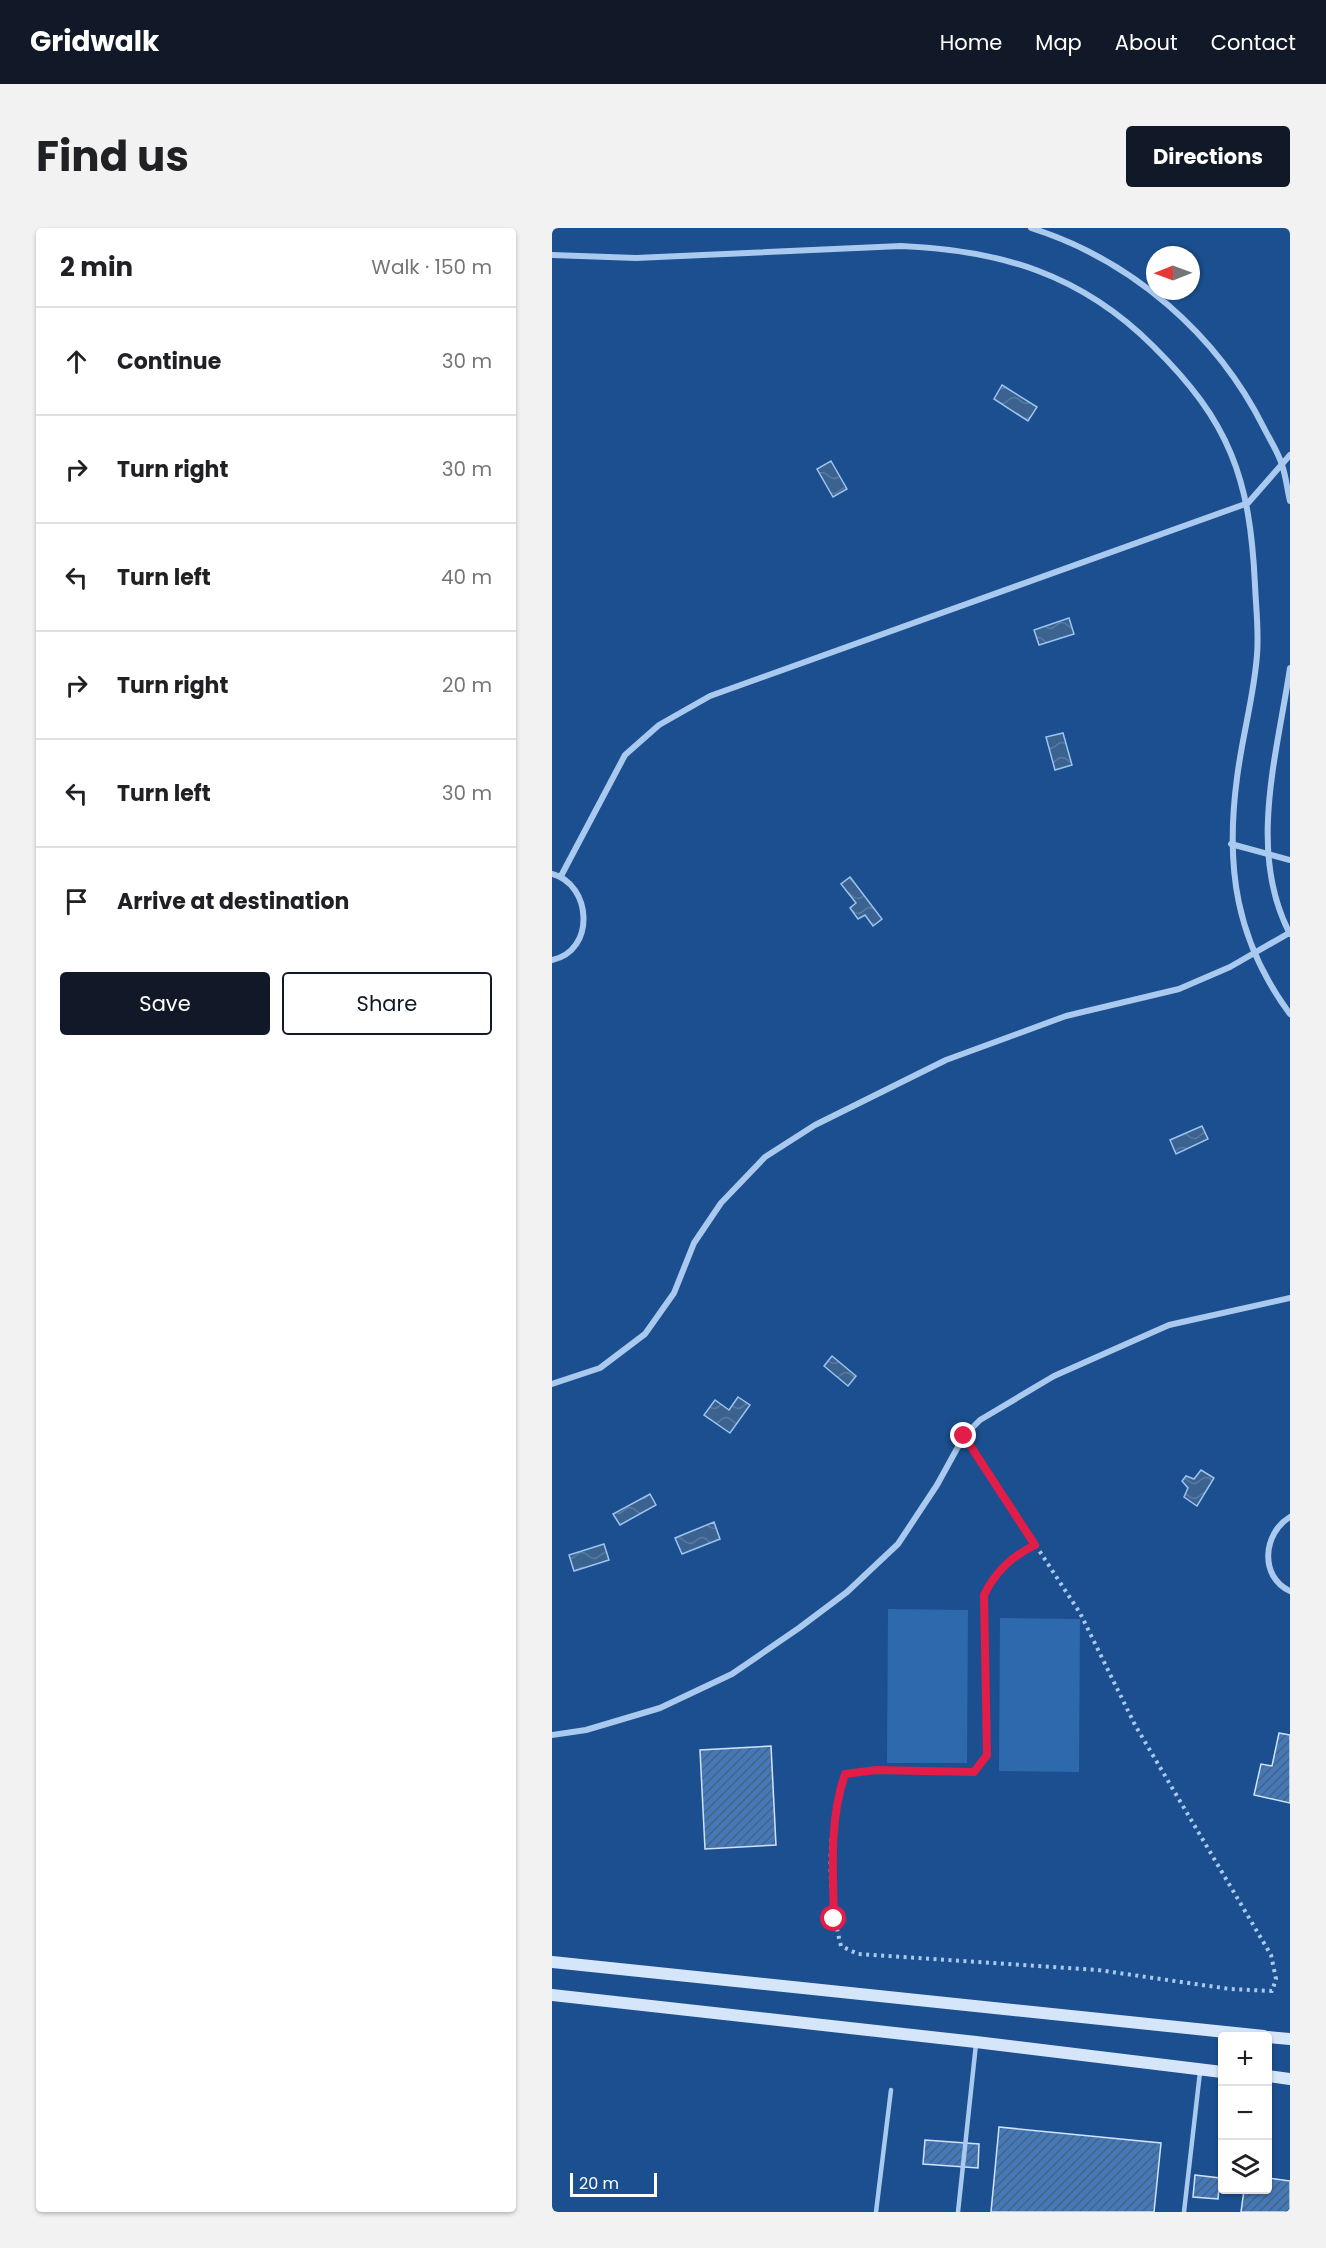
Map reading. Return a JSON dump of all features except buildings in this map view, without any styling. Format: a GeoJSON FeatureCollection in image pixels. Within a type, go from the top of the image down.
{"type":"FeatureCollection","features":[{"type":"Feature","properties":{"kind":"main road"},"geometry":{"type":"LineString","coordinates":[[552,1962],[1218,2032]]}},
{"type":"Feature","properties":{"kind":"main road"},"geometry":{"type":"LineString","coordinates":[[552,1995],[1218,2072]]}},
{"type":"Feature","properties":{"kind":"main road"},"geometry":{"type":"LineString","coordinates":[[1272,2038],[1290,2039]]}},
{"type":"Feature","properties":{"kind":"main road"},"geometry":{"type":"LineString","coordinates":[[1272,2077],[1290,2079]]}},
{"type":"Feature","properties":{"kind":"street"},"geometry":{"type":"LineString","coordinates":[[1031,228],[1054,235],[1100,258],[1155,294],[1203,336],[1246,392],[1282,465],[1290,501]]}},
{"type":"Feature","properties":{"kind":"street"},"geometry":{"type":"LineString","coordinates":[[552,255],[636,258],[901,246],[941,248],[1017,261],[1094,298],[1138,331],[1176,369],[1215,420],[1234,457],[1248,502],[1254,566],[1257,655],[1236,779],[1231,844],[1232,873],[1238,901],[1255,952],[1278,997],[1290,1014]]}},
{"type":"Feature","properties":{"kind":"street"},"geometry":{"type":"LineString","coordinates":[[561,876],[625,755],[659,725],[710,696],[1248,502],[1290,455]]}},
{"type":"Feature","properties":{"kind":"street"},"geometry":{"type":"LineString","coordinates":[[552,1384],[600,1368],[645,1334],[675,1293],[694,1243],[721,1203],[765,1156],[805,1132],[946,1060],[1066,1016],[1179,989],[1230,968],[1289,934],[1271,880],[1266,854],[1272,777],[1290,668]]}},
{"type":"Feature","properties":{"kind":"street"},"geometry":{"type":"LineString","coordinates":[[1231,844],[1290,861]]}},
{"type":"Feature","properties":{"kind":"street"},"geometry":{"type":"LineString","coordinates":[[552,874],[561,876],[577,890],[584,908],[584,929],[574,946],[552,960]]}},
{"type":"Feature","properties":{"kind":"street"},"geometry":{"type":"LineString","coordinates":[[552,1735],[586,1730],[660,1708],[732,1674],[799,1628],[847,1592],[898,1544],[937,1485],[964,1436],[980,1420],[1054,1376],[1168,1325],[1258,1303],[1290,1298]]}},
{"type":"Feature","properties":{"kind":"street"},"geometry":{"type":"LineString","coordinates":[[1290,1517],[1277,1527],[1270,1540],[1267,1553],[1269,1567],[1276,1579],[1290,1591]]}},
{"type":"Feature","properties":{"kind":"lane"},"geometry":{"type":"LineString","coordinates":[[958,2212],[976,2042]]}},
{"type":"Feature","properties":{"kind":"lane"},"geometry":{"type":"LineString","coordinates":[[1184,2212],[1200,2070]]}},
{"type":"Feature","properties":{"kind":"lane"},"geometry":{"type":"LineString","coordinates":[[876,2212],[891,2090]]}},
{"type":"Feature","properties":{"kind":"path"},"geometry":{"type":"LineString","coordinates":[[964,1436],[1080,1613],[1135,1725],[1271,1955],[1276,1979],[1272,1991],[1230,1989],[1098,1970],[858,1954],[841,1946],[834,1919],[832,1850],[837,1797],[845,1774],[876,1770],[974,1772],[987,1755],[984,1595],[995,1574],[1017,1554],[1035,1545]]}},
{"type":"Feature","properties":{"kind":"shaded area"},"geometry":{"type":"Polygon","coordinates":[[[888,1609],[968,1610],[967,1763],[887,1763],[888,1609]]]}},
{"type":"Feature","properties":{"kind":"shaded area"},"geometry":{"type":"Polygon","coordinates":[[[1000,1618],[1080,1619],[1079,1772],[999,1771],[1000,1618]]]}},
{"type":"Feature","properties":{"kind":"water"},"geometry":{"type":"Polygon","coordinates":[[[1002,385],[1037,407],[1028,421],[994,399],[1002,385]]]}},
{"type":"Feature","properties":{"kind":"water"},"geometry":{"type":"Polygon","coordinates":[[[831,461],[847,489],[833,497],[817,469],[831,461]]]}},
{"type":"Feature","properties":{"kind":"water"},"geometry":{"type":"Polygon","coordinates":[[[1069,618],[1074,634],[1039,645],[1034,630],[1069,618]]]}},
{"type":"Feature","properties":{"kind":"water"},"geometry":{"type":"Polygon","coordinates":[[[1063,733],[1072,765],[1055,770],[1046,737],[1063,733]]]}},
{"type":"Feature","properties":{"kind":"water"},"geometry":{"type":"Polygon","coordinates":[[[850,877],[882,919],[873,926],[865,915],[858,919],[850,908],[856,903],[841,884],[850,877]]]}},
{"type":"Feature","properties":{"kind":"water"},"geometry":{"type":"Polygon","coordinates":[[[1202,1126],[1208,1139],[1176,1154],[1170,1140],[1202,1126]]]}},
{"type":"Feature","properties":{"kind":"water"},"geometry":{"type":"Polygon","coordinates":[[[832,1356],[856,1376],[848,1386],[824,1366],[832,1356]]]}},
{"type":"Feature","properties":{"kind":"water"},"geometry":{"type":"Polygon","coordinates":[[[738,1397],[750,1405],[730,1433],[704,1415],[715,1400],[729,1410],[738,1397]]]}},
{"type":"Feature","properties":{"kind":"water"},"geometry":{"type":"Polygon","coordinates":[[[1201,1470],[1214,1478],[1197,1506],[1184,1497],[1188,1488],[1182,1481],[1186,1476],[1194,1479],[1201,1470]]]}},
{"type":"Feature","properties":{"kind":"water"},"geometry":{"type":"Polygon","coordinates":[[[650,1494],[656,1505],[620,1525],[613,1514],[650,1494]]]}},
{"type":"Feature","properties":{"kind":"water"},"geometry":{"type":"Polygon","coordinates":[[[714,1522],[720,1539],[682,1554],[675,1538],[714,1522]]]}},
{"type":"Feature","properties":{"kind":"water"},"geometry":{"type":"Polygon","coordinates":[[[604,1544],[609,1560],[574,1571],[569,1555],[604,1544]]]}},
{"type":"Feature","properties":{"kind":"route"},"geometry":{"type":"LineString","coordinates":[[834,1919],[832,1850],[837,1797],[845,1774],[876,1770],[928,1773],[974,1772],[987,1755],[984,1595],[995,1574],[1017,1554],[1035,1545],[964,1436]]}}]}
